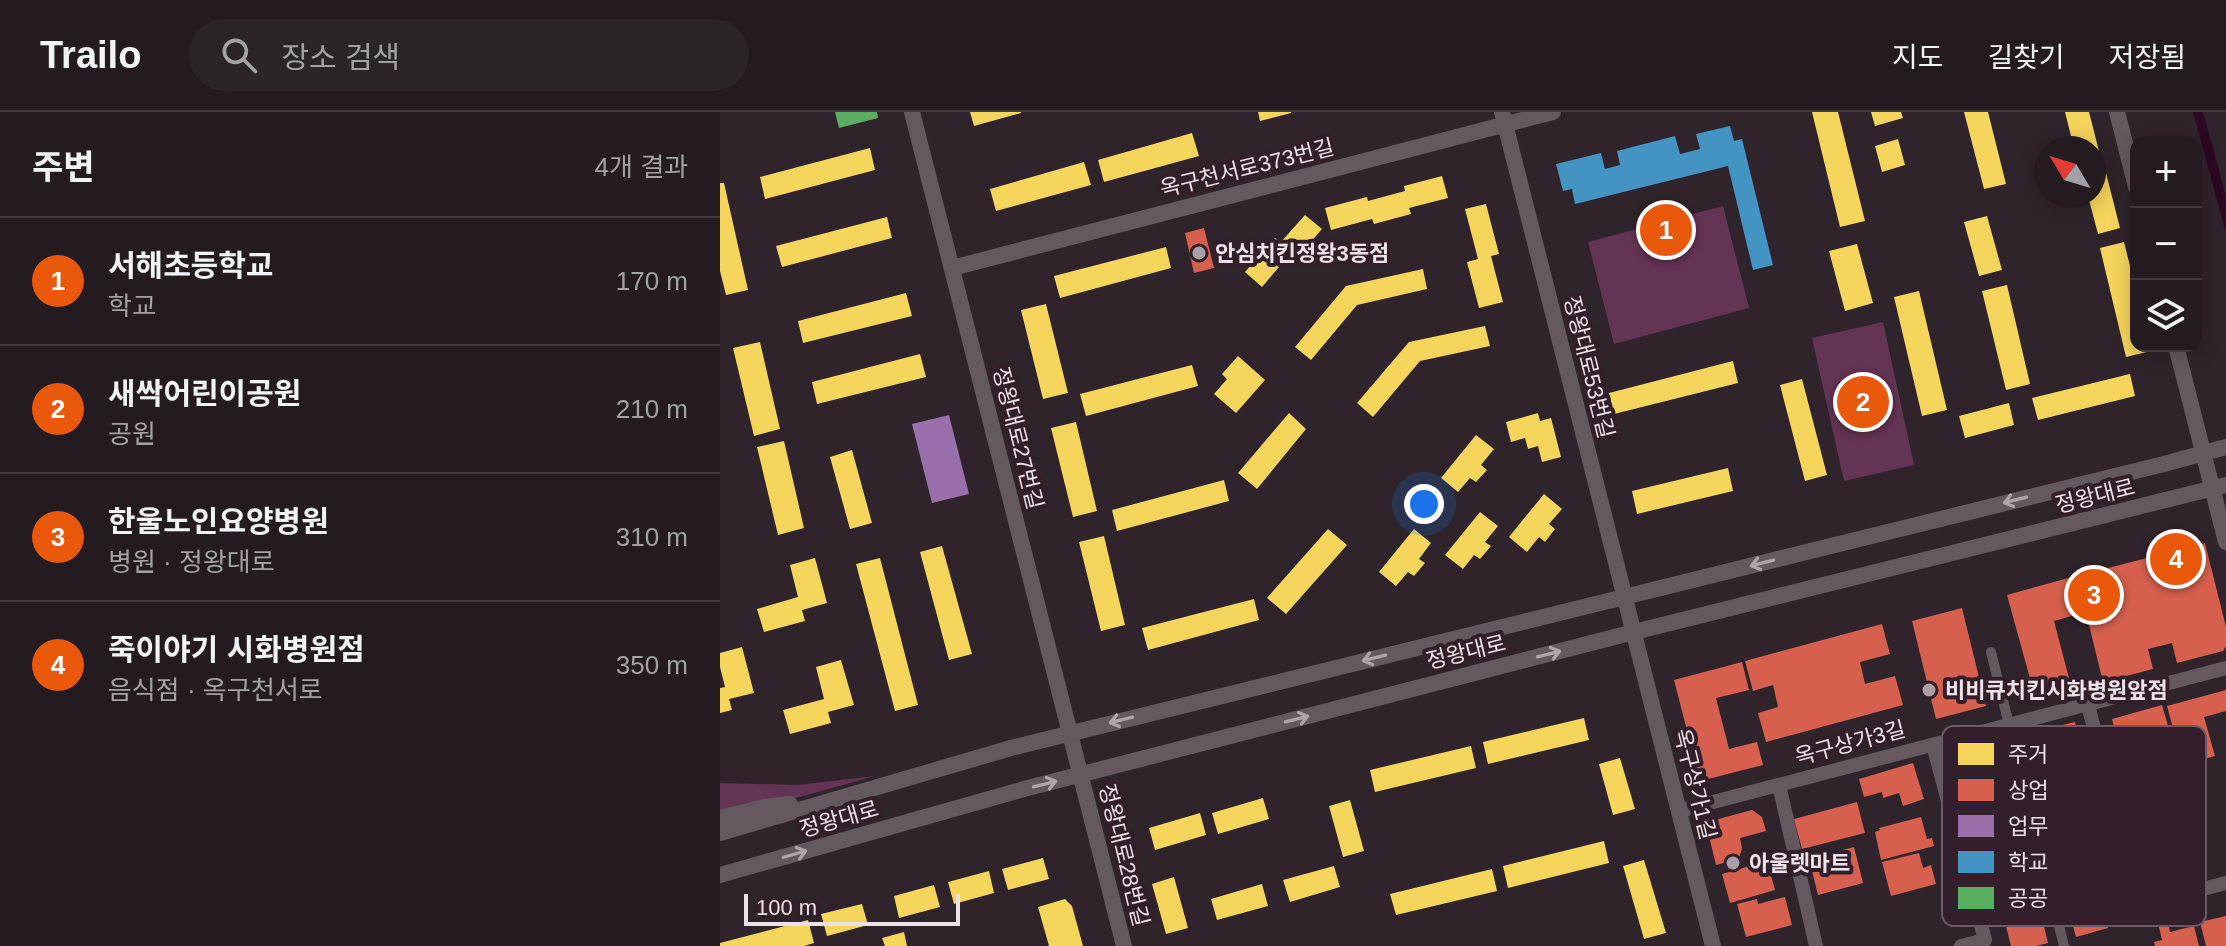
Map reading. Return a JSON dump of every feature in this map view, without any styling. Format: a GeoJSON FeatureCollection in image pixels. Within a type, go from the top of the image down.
{"type":"FeatureCollection","features":[{"type":"Feature","properties":{"kind":"street","name":"정왕대로27번길"},"geometry":{"type":"LineString","coordinates":[[912,112],[1081,774]]}},
{"type":"Feature","properties":{"kind":"street","name":"옥구천서로373번길"},"geometry":{"type":"LineString","coordinates":[[952,268],[1504,118],[1553,112]]}},
{"type":"Feature","properties":{"kind":"street"},"geometry":{"type":"LineString","coordinates":[[2117,112],[2130,163]]}},
{"type":"Feature","properties":{"kind":"street","name":"정왕대로53번길"},"geometry":{"type":"LineString","coordinates":[[1504,118],[1634,632]]}},
{"type":"Feature","properties":{"kind":"street"},"geometry":{"type":"LineString","coordinates":[[2178,352],[2203,453],[2219,487],[2226,542]]}},
{"type":"Feature","properties":{"kind":"street","name":"정왕대로"},"geometry":{"type":"LineString","coordinates":[[720,833],[1011,748],[2226,447]]}},
{"type":"Feature","properties":{"kind":"street","name":"정왕대로"},"geometry":{"type":"LineString","coordinates":[[720,875],[1081,774],[1634,632],[2219,487]]}},
{"type":"Feature","properties":{"kind":"street","name":"옥구상가1길"},"geometry":{"type":"LineString","coordinates":[[1634,632],[1713,946]]}},
{"type":"Feature","properties":{"kind":"street"},"geometry":{"type":"LineString","coordinates":[[1991,652],[2009,725]]}},
{"type":"Feature","properties":{"kind":"street","name":"옥구상가3길"},"geometry":{"type":"LineString","coordinates":[[2005,726],[2226,668]]}},
{"type":"Feature","properties":{"kind":"street"},"geometry":{"type":"LineString","coordinates":[[2088,705],[2093,726]]}},
{"type":"Feature","properties":{"kind":"street","name":"옥구상가3길"},"geometry":{"type":"LineString","coordinates":[[1679,811],[1942,743]]}},
{"type":"Feature","properties":{"kind":"street","name":"옥구상가3길"},"geometry":{"type":"LineString","coordinates":[[1933,745],[1942,779]]}},
{"type":"Feature","properties":{"kind":"street","name":"정왕대로28번길"},"geometry":{"type":"LineString","coordinates":[[1081,774],[1124,946]]}},
{"type":"Feature","properties":{"kind":"street","name":"옥구상가3길"},"geometry":{"type":"LineString","coordinates":[[1779,785],[1816,946]]}},
{"type":"Feature","properties":{"kind":"street"},"geometry":{"type":"LineString","coordinates":[[720,818],[765,807],[836,799]]}},
{"type":"Feature","properties":{"kind":"street"},"geometry":{"type":"LineString","coordinates":[[2206,888],[2226,883]]}},
{"type":"Feature","properties":{"kind":"street","name":"옥구상가3길"},"geometry":{"type":"LineString","coordinates":[[1961,946],[1985,940],[1981,926]]}},
{"type":"Feature","properties":{"kind":"street"},"geometry":{"type":"LineString","coordinates":[[2059,926],[2064,946]]}},
{"type":"Feature","properties":{"kind":"shaded area"},"geometry":{"type":"Polygon","coordinates":[[[2193,112],[2203,112],[2226,196],[2226,233],[2202,136],[2193,112]]]}},
{"type":"Feature","properties":{"kind":"shaded area"},"geometry":{"type":"Polygon","coordinates":[[[1723,206],[1749,308],[1614,344],[1588,242],[1723,206]]]}},
{"type":"Feature","properties":{"kind":"shaded area"},"geometry":{"type":"Polygon","coordinates":[[[1883,322],[1914,465],[1844,481],[1812,338],[1883,322]]]}},
{"type":"Feature","properties":{"kind":"shaded area"},"geometry":{"type":"Polygon","coordinates":[[[875,776],[800,797],[720,814],[720,783],[798,785],[875,776]]]}},
{"type":"Feature","properties":{"kind":"building: 주거"},"geometry":{"type":"Polygon","coordinates":[[[970,112],[1021,112],[1021,113],[974,126],[970,112]]]}},
{"type":"Feature","properties":{"kind":"building: 주거"},"geometry":{"type":"Polygon","coordinates":[[[1258,112],[1291,112],[1291,113],[1260,121],[1258,112]]]}},
{"type":"Feature","properties":{"kind":"building: 주거"},"geometry":{"type":"Polygon","coordinates":[[[1812,112],[1838,112],[1865,221],[1840,227],[1812,112]]]}},
{"type":"Feature","properties":{"kind":"building: 주거"},"geometry":{"type":"Polygon","coordinates":[[[1871,112],[1901,112],[1903,118],[1875,126],[1871,112]]]}},
{"type":"Feature","properties":{"kind":"building: 주거"},"geometry":{"type":"Polygon","coordinates":[[[1964,112],[1988,112],[2006,184],[1984,189],[1964,112]]]}},
{"type":"Feature","properties":{"kind":"building: 주거"},"geometry":{"type":"Polygon","coordinates":[[[2065,112],[2089,112],[2095,136],[2071,136],[2065,112]]]}},
{"type":"Feature","properties":{"kind":"building: 주거"},"geometry":{"type":"Polygon","coordinates":[[[1192,133],[1199,156],[1104,182],[1098,160],[1192,133]]]}},
{"type":"Feature","properties":{"kind":"building: 주거"},"geometry":{"type":"Polygon","coordinates":[[[1898,139],[1905,165],[1882,172],[1875,146],[1898,139]]]}},
{"type":"Feature","properties":{"kind":"building: 주거"},"geometry":{"type":"Polygon","coordinates":[[[870,148],[875,170],[765,199],[760,177],[870,148]]]}},
{"type":"Feature","properties":{"kind":"building: 주거"},"geometry":{"type":"Polygon","coordinates":[[[1084,162],[1091,185],[996,211],[990,189],[1084,162]]]}},
{"type":"Feature","properties":{"kind":"building: 주거"},"geometry":{"type":"Polygon","coordinates":[[[2106,173],[2120,228],[2098,234],[2091,208],[2106,208],[2106,173]]]}},
{"type":"Feature","properties":{"kind":"building: 주거"},"geometry":{"type":"Polygon","coordinates":[[[1442,176],[1448,198],[1409,208],[1411,214],[1374,224],[1372,219],[1331,230],[1325,208],[1405,191],[1404,186],[1442,176]]]}},
{"type":"Feature","properties":{"kind":"building: 주거"},"geometry":{"type":"Polygon","coordinates":[[[720,183],[724,183],[748,290],[726,295],[720,271],[720,183]]]}},
{"type":"Feature","properties":{"kind":"building: 주거"},"geometry":{"type":"Polygon","coordinates":[[[1486,204],[1499,254],[1491,256],[1503,302],[1479,308],[1467,262],[1478,259],[1465,209],[1486,204]]]}},
{"type":"Feature","properties":{"kind":"building: 주거"},"geometry":{"type":"Polygon","coordinates":[[[1305,215],[1322,229],[1297,258],[1291,253],[1262,287],[1245,272],[1275,238],[1280,243],[1305,215]]]}},
{"type":"Feature","properties":{"kind":"building: 주거"},"geometry":{"type":"Polygon","coordinates":[[[1987,216],[2002,270],[1979,276],[1964,222],[1987,216]]]}},
{"type":"Feature","properties":{"kind":"building: 주거"},"geometry":{"type":"Polygon","coordinates":[[[887,217],[892,238],[782,267],[776,246],[887,217]]]}},
{"type":"Feature","properties":{"kind":"building: 주거"},"geometry":{"type":"Polygon","coordinates":[[[2124,242],[2130,266],[2130,352],[2147,352],[2126,357],[2100,248],[2124,242]]]}},
{"type":"Feature","properties":{"kind":"building: 주거"},"geometry":{"type":"Polygon","coordinates":[[[1857,244],[1873,303],[1845,311],[1829,251],[1857,244]]]}},
{"type":"Feature","properties":{"kind":"building: 주거"},"geometry":{"type":"Polygon","coordinates":[[[1166,247],[1171,268],[1060,298],[1054,276],[1166,247]]]}},
{"type":"Feature","properties":{"kind":"building: 주거"},"geometry":{"type":"Polygon","coordinates":[[[1423,269],[1427,289],[1357,305],[1311,360],[1295,347],[1346,286],[1423,269]]]}},
{"type":"Feature","properties":{"kind":"building: 주거"},"geometry":{"type":"Polygon","coordinates":[[[2007,285],[2030,384],[2006,390],[1982,291],[2007,285]]]}},
{"type":"Feature","properties":{"kind":"building: 주거"},"geometry":{"type":"Polygon","coordinates":[[[1919,291],[1947,410],[1922,416],[1894,297],[1919,291]]]}},
{"type":"Feature","properties":{"kind":"building: 주거"},"geometry":{"type":"Polygon","coordinates":[[[906,293],[912,316],[803,343],[798,321],[906,293]]]}},
{"type":"Feature","properties":{"kind":"building: 주거"},"geometry":{"type":"Polygon","coordinates":[[[1046,304],[1068,393],[1043,399],[1021,310],[1046,304]]]}},
{"type":"Feature","properties":{"kind":"building: 주거"},"geometry":{"type":"Polygon","coordinates":[[[1485,326],[1490,346],[1420,361],[1373,417],[1357,403],[1409,342],[1485,326]]]}},
{"type":"Feature","properties":{"kind":"building: 주거"},"geometry":{"type":"Polygon","coordinates":[[[760,342],[780,429],[754,436],[733,348],[760,342]]]}},
{"type":"Feature","properties":{"kind":"building: 주거"},"geometry":{"type":"Polygon","coordinates":[[[920,354],[926,377],[817,404],[812,382],[920,354]]]}},
{"type":"Feature","properties":{"kind":"building: 주거"},"geometry":{"type":"Polygon","coordinates":[[[1238,356],[1265,380],[1236,413],[1214,394],[1227,379],[1222,374],[1238,356]]]}},
{"type":"Feature","properties":{"kind":"building: 주거"},"geometry":{"type":"Polygon","coordinates":[[[1733,361],[1738,383],[1614,414],[1609,393],[1733,361]]]}},
{"type":"Feature","properties":{"kind":"building: 주거"},"geometry":{"type":"Polygon","coordinates":[[[1192,365],[1198,386],[1086,416],[1080,394],[1192,365]]]}},
{"type":"Feature","properties":{"kind":"building: 주거"},"geometry":{"type":"Polygon","coordinates":[[[2130,374],[2135,396],[2038,420],[2032,398],[2130,374]]]}},
{"type":"Feature","properties":{"kind":"building: 주거"},"geometry":{"type":"Polygon","coordinates":[[[1802,379],[1827,475],[1805,481],[1780,385],[1802,379]]]}},
{"type":"Feature","properties":{"kind":"building: 주거"},"geometry":{"type":"Polygon","coordinates":[[[2009,403],[2014,425],[1965,438],[1959,416],[2009,403]]]}},
{"type":"Feature","properties":{"kind":"building: 주거"},"geometry":{"type":"Polygon","coordinates":[[[1289,413],[1306,429],[1257,489],[1238,473],[1289,413]]]}},
{"type":"Feature","properties":{"kind":"building: 주거"},"geometry":{"type":"Polygon","coordinates":[[[1538,413],[1540,421],[1551,418],[1561,457],[1542,462],[1538,446],[1528,449],[1525,438],[1511,442],[1506,422],[1538,413]]]}},
{"type":"Feature","properties":{"kind":"building: 주거"},"geometry":{"type":"Polygon","coordinates":[[[1076,422],[1097,511],[1073,517],[1051,428],[1076,422]]]}},
{"type":"Feature","properties":{"kind":"building: 주거"},"geometry":{"type":"Polygon","coordinates":[[[1476,435],[1494,449],[1481,465],[1487,470],[1476,482],[1470,478],[1458,492],[1441,478],[1476,435]]]}},
{"type":"Feature","properties":{"kind":"building: 주거"},"geometry":{"type":"Polygon","coordinates":[[[784,441],[804,528],[778,535],[757,447],[784,441]]]}},
{"type":"Feature","properties":{"kind":"building: 주거"},"geometry":{"type":"Polygon","coordinates":[[[852,450],[872,523],[850,529],[830,457],[852,450]]]}},
{"type":"Feature","properties":{"kind":"building: 주거"},"geometry":{"type":"Polygon","coordinates":[[[1728,468],[1733,491],[1637,514],[1632,491],[1728,468]]]}},
{"type":"Feature","properties":{"kind":"building: 주거"},"geometry":{"type":"Polygon","coordinates":[[[1224,480],[1229,501],[1117,531],[1112,510],[1224,480]]]}},
{"type":"Feature","properties":{"kind":"building: 주거"},"geometry":{"type":"Polygon","coordinates":[[[1544,494],[1562,509],[1549,524],[1555,529],[1545,542],[1539,537],[1527,552],[1509,537],[1544,494]]]}},
{"type":"Feature","properties":{"kind":"building: 주거"},"geometry":{"type":"Polygon","coordinates":[[[1480,512],[1498,526],[1485,542],[1491,546],[1480,559],[1474,555],[1463,569],[1445,555],[1480,512]]]}},
{"type":"Feature","properties":{"kind":"building: 주거"},"geometry":{"type":"Polygon","coordinates":[[[1328,529],[1347,545],[1286,614],[1267,598],[1328,529]]]}},
{"type":"Feature","properties":{"kind":"building: 주거"},"geometry":{"type":"Polygon","coordinates":[[[1414,529],[1431,543],[1419,559],[1425,563],[1414,576],[1408,572],[1396,586],[1379,572],[1414,529]]]}},
{"type":"Feature","properties":{"kind":"building: 주거"},"geometry":{"type":"Polygon","coordinates":[[[1104,536],[1125,625],[1101,631],[1079,542],[1104,536]]]}},
{"type":"Feature","properties":{"kind":"building: 주거"},"geometry":{"type":"Polygon","coordinates":[[[942,546],[972,654],[949,660],[920,552],[942,546]]]}},
{"type":"Feature","properties":{"kind":"building: 주거"},"geometry":{"type":"Polygon","coordinates":[[[815,558],[827,603],[802,610],[805,621],[764,632],[757,609],[798,597],[790,565],[815,558]]]}},
{"type":"Feature","properties":{"kind":"building: 주거"},"geometry":{"type":"Polygon","coordinates":[[[880,558],[918,705],[895,711],[856,564],[880,558]]]}},
{"type":"Feature","properties":{"kind":"building: 주거"},"geometry":{"type":"Polygon","coordinates":[[[1254,599],[1259,620],[1148,650],[1142,628],[1254,599]]]}},
{"type":"Feature","properties":{"kind":"building: 주거"},"geometry":{"type":"Polygon","coordinates":[[[742,647],[754,693],[729,699],[732,710],[720,713],[720,688],[725,687],[720,653],[742,647]]]}},
{"type":"Feature","properties":{"kind":"building: 주거"},"geometry":{"type":"Polygon","coordinates":[[[841,660],[854,705],[828,712],[831,723],[790,734],[783,710],[824,699],[816,667],[841,660]]]}},
{"type":"Feature","properties":{"kind":"building: 주거"},"geometry":{"type":"Polygon","coordinates":[[[1584,718],[1589,740],[1488,764],[1483,742],[1584,718]]]}},
{"type":"Feature","properties":{"kind":"building: 주거"},"geometry":{"type":"Polygon","coordinates":[[[1471,746],[1476,768],[1375,792],[1370,770],[1471,746]]]}},
{"type":"Feature","properties":{"kind":"building: 주거"},"geometry":{"type":"Polygon","coordinates":[[[1620,758],[1635,809],[1613,815],[1599,764],[1620,758]]]}},
{"type":"Feature","properties":{"kind":"building: 주거"},"geometry":{"type":"Polygon","coordinates":[[[1263,798],[1269,819],[1218,834],[1212,813],[1263,798]]]}},
{"type":"Feature","properties":{"kind":"building: 주거"},"geometry":{"type":"Polygon","coordinates":[[[1350,800],[1364,851],[1343,857],[1329,806],[1350,800]]]}},
{"type":"Feature","properties":{"kind":"building: 주거"},"geometry":{"type":"Polygon","coordinates":[[[1200,813],[1206,835],[1155,850],[1149,828],[1200,813]]]}},
{"type":"Feature","properties":{"kind":"building: 주거"},"geometry":{"type":"Polygon","coordinates":[[[1604,841],[1609,863],[1508,888],[1503,866],[1604,841]]]}},
{"type":"Feature","properties":{"kind":"building: 주거"},"geometry":{"type":"Polygon","coordinates":[[[1043,858],[1049,879],[1008,890],[1002,869],[1043,858]]]}},
{"type":"Feature","properties":{"kind":"building: 주거"},"geometry":{"type":"Polygon","coordinates":[[[1644,860],[1666,933],[1644,939],[1623,866],[1644,860]]]}},
{"type":"Feature","properties":{"kind":"building: 주거"},"geometry":{"type":"Polygon","coordinates":[[[1334,866],[1340,887],[1290,902],[1283,880],[1334,866]]]}},
{"type":"Feature","properties":{"kind":"building: 주거"},"geometry":{"type":"Polygon","coordinates":[[[1492,869],[1497,891],[1396,915],[1390,894],[1492,869]]]}},
{"type":"Feature","properties":{"kind":"building: 주거"},"geometry":{"type":"Polygon","coordinates":[[[989,871],[994,893],[954,904],[948,882],[989,871]]]}},
{"type":"Feature","properties":{"kind":"building: 주거"},"geometry":{"type":"Polygon","coordinates":[[[1174,877],[1188,928],[1166,934],[1152,884],[1174,877]]]}},
{"type":"Feature","properties":{"kind":"building: 주거"},"geometry":{"type":"Polygon","coordinates":[[[1262,884],[1268,906],[1217,920],[1211,899],[1262,884]]]}},
{"type":"Feature","properties":{"kind":"building: 주거"},"geometry":{"type":"Polygon","coordinates":[[[934,885],[940,907],[899,918],[894,896],[934,885]]]}},
{"type":"Feature","properties":{"kind":"building: 주거"},"geometry":{"type":"Polygon","coordinates":[[[1065,899],[1072,906],[1083,946],[1049,946],[1038,907],[1065,899]]]}},
{"type":"Feature","properties":{"kind":"building: 주거"},"geometry":{"type":"Polygon","coordinates":[[[862,904],[868,925],[827,936],[821,914],[862,904]]]}},
{"type":"Feature","properties":{"kind":"building: 주거"},"geometry":{"type":"Polygon","coordinates":[[[808,920],[814,943],[804,946],[720,946],[720,943],[808,920]]]}},
{"type":"Feature","properties":{"kind":"building: 주거"},"geometry":{"type":"Polygon","coordinates":[[[904,932],[907,946],[885,946],[882,938],[904,932]]]}},
{"type":"Feature","properties":{"kind":"building: 상업"},"geometry":{"type":"Polygon","coordinates":[[[1204,228],[1214,268],[1194,273],[1185,233],[1204,228]]]}},
{"type":"Feature","properties":{"kind":"building: 상업"},"geometry":{"type":"Polygon","coordinates":[[[2205,543],[2226,627],[2223,651],[2177,663],[2172,643],[2148,649],[2153,669],[2103,682],[2077,576],[2205,543]]]}},
{"type":"Feature","properties":{"kind":"building: 상업"},"geometry":{"type":"Polygon","coordinates":[[[2072,577],[2082,613],[2054,621],[2070,682],[2034,693],[2007,595],[2072,577]]]}},
{"type":"Feature","properties":{"kind":"building: 상업"},"geometry":{"type":"Polygon","coordinates":[[[1962,608],[1986,706],[1936,719],[1912,621],[1962,608]]]}},
{"type":"Feature","properties":{"kind":"building: 상업"},"geometry":{"type":"Polygon","coordinates":[[[1882,624],[1890,654],[1860,662],[1865,684],[1895,676],[1903,705],[1766,742],[1758,713],[1778,707],[1773,685],[1753,691],[1745,661],[1882,624]]]}},
{"type":"Feature","properties":{"kind":"building: 상업"},"geometry":{"type":"Polygon","coordinates":[[[1742,662],[1749,690],[1716,698],[1729,749],[1757,742],[1763,765],[1700,781],[1674,680],[1742,662]]]}},
{"type":"Feature","properties":{"kind":"building: 상업"},"geometry":{"type":"Polygon","coordinates":[[[2226,690],[2226,711],[2204,717],[2215,756],[2206,759],[2206,726],[2172,726],[2167,706],[2226,690]]]}},
{"type":"Feature","properties":{"kind":"building: 상업"},"geometry":{"type":"Polygon","coordinates":[[[2162,705],[2168,726],[2114,726],[2112,719],[2162,705]]]}},
{"type":"Feature","properties":{"kind":"building: 상업"},"geometry":{"type":"Polygon","coordinates":[[[1913,763],[1924,799],[1903,806],[1899,793],[1883,798],[1882,792],[1864,797],[1859,779],[1913,763]]]}},
{"type":"Feature","properties":{"kind":"building: 상업"},"geometry":{"type":"Polygon","coordinates":[[[1857,802],[1865,833],[1802,849],[1794,819],[1857,802]]]}},
{"type":"Feature","properties":{"kind":"building: 상업"},"geometry":{"type":"Polygon","coordinates":[[[1752,810],[1762,817],[1766,831],[1740,838],[1742,848],[1739,859],[1716,865],[1709,836],[1715,820],[1752,810]]]}},
{"type":"Feature","properties":{"kind":"building: 상업"},"geometry":{"type":"Polygon","coordinates":[[[1921,817],[1927,839],[1932,838],[1934,846],[1881,860],[1875,832],[1879,828],[1921,817]]]}},
{"type":"Feature","properties":{"kind":"building: 상업"},"geometry":{"type":"Polygon","coordinates":[[[1854,847],[1863,883],[1818,895],[1809,859],[1854,847]]]}},
{"type":"Feature","properties":{"kind":"building: 상업"},"geometry":{"type":"Polygon","coordinates":[[[1919,853],[1923,868],[1931,865],[1936,884],[1891,896],[1882,862],[1919,853]]]}},
{"type":"Feature","properties":{"kind":"building: 상업"},"geometry":{"type":"Polygon","coordinates":[[[1767,861],[1775,890],[1730,903],[1722,874],[1767,861]]]}},
{"type":"Feature","properties":{"kind":"building: 상업"},"geometry":{"type":"Polygon","coordinates":[[[1785,897],[1792,925],[1746,937],[1737,904],[1757,899],[1758,904],[1785,897]]]}},
{"type":"Feature","properties":{"kind":"building: 상업"},"geometry":{"type":"Polygon","coordinates":[[[2226,916],[2226,946],[2206,946],[2201,926],[2206,926],[2206,921],[2226,916]]]}},
{"type":"Feature","properties":{"kind":"building: 상업"},"geometry":{"type":"Polygon","coordinates":[[[2006,926],[2044,926],[2048,943],[2011,946],[2006,926]]]}},
{"type":"Feature","properties":{"kind":"building: 상업"},"geometry":{"type":"Polygon","coordinates":[[[2073,926],[2107,926],[2108,928],[2076,937],[2073,926]]]}},
{"type":"Feature","properties":{"kind":"building: 상업"},"geometry":{"type":"Polygon","coordinates":[[[2159,926],[2169,926],[2170,932],[2194,926],[2199,946],[2155,946],[2154,942],[2162,940],[2159,926]]]}},
{"type":"Feature","properties":{"kind":"building: 업무"},"geometry":{"type":"Polygon","coordinates":[[[949,415],[969,494],[932,503],[912,424],[949,415]]]}},
{"type":"Feature","properties":{"kind":"building: 학교"},"geometry":{"type":"Polygon","coordinates":[[[1730,126],[1734,141],[1742,139],[1773,265],[1753,270],[1728,166],[1575,204],[1572,189],[1563,191],[1556,164],[1601,153],[1605,169],[1620,165],[1617,151],[1675,136],[1680,154],[1700,149],[1696,134],[1730,126]]]}},
{"type":"Feature","properties":{"kind":"building: 공공"},"geometry":{"type":"Polygon","coordinates":[[[835,112],[877,112],[878,118],[839,128],[835,112]]]}},
{"type":"Feature","properties":{"kind":"place","name":"서해초등학교"},"geometry":{"type":"Point","coordinates":[1666,230]}},
{"type":"Feature","properties":{"kind":"place","name":"안심치킨정왕3동점"},"geometry":{"type":"Point","coordinates":[1199,253]}},
{"type":"Feature","properties":{"kind":"place","name":"새싹어린이공원"},"geometry":{"type":"Point","coordinates":[1863,402]}},
{"type":"Feature","properties":{"kind":"place","name":"죽이야기 시화병원점"},"geometry":{"type":"Point","coordinates":[2176,559]}},
{"type":"Feature","properties":{"kind":"place","name":"한울노인요양병원"},"geometry":{"type":"Point","coordinates":[2094,595]}},
{"type":"Feature","properties":{"kind":"place","name":"비비큐치킨시화병원앞점"},"geometry":{"type":"Point","coordinates":[1929,690]}},
{"type":"Feature","properties":{"kind":"place","name":"아울렛마트"},"geometry":{"type":"Point","coordinates":[1733,863]}}]}
